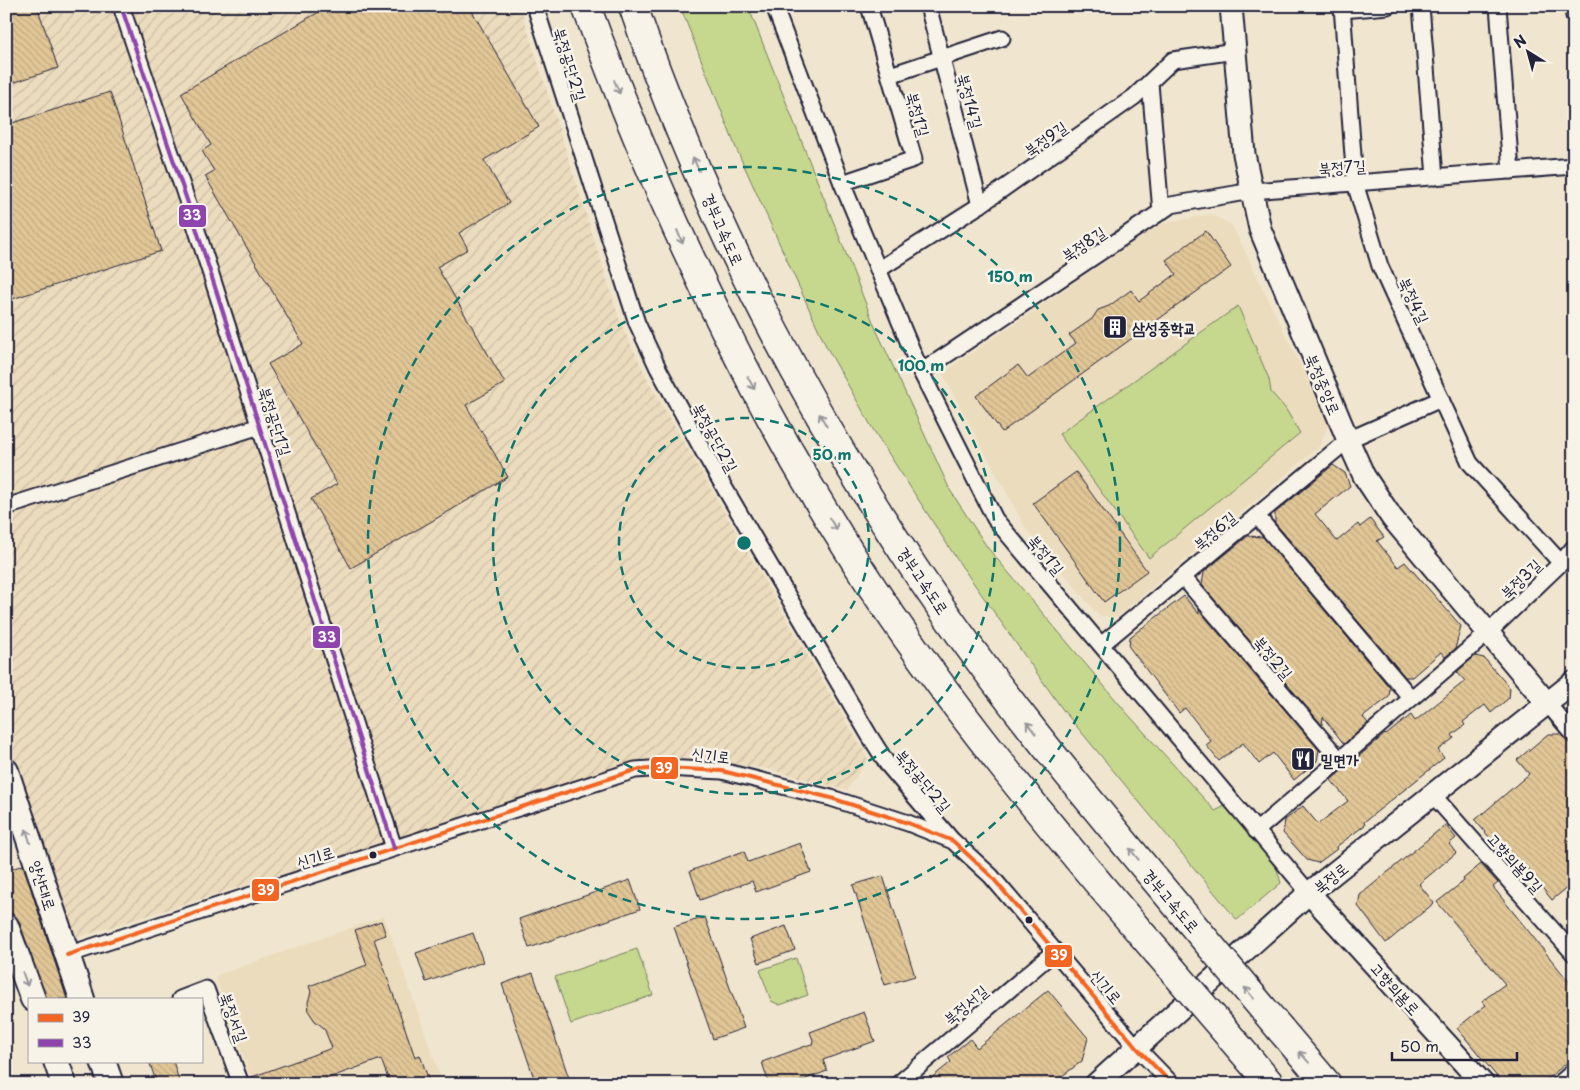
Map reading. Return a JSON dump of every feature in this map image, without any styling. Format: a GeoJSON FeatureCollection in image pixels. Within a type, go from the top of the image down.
{"type":"FeatureCollection","features":[{"type":"Feature","properties":{"kind":"highway"},"geometry":{"type":"LineString","coordinates":[[586,6],[599,42],[697,275],[753,386],[822,507],[858,565],[942,687],[1034,806],[1270,1084]]}},
{"type":"Feature","properties":{"kind":"highway","name":"경부고속도로"},"geometry":{"type":"LineString","coordinates":[[637,18],[700,173],[753,292],[799,379],[854,474],[913,566],[982,664],[1054,756],[1327,1084]]}},
{"type":"Feature","properties":{"kind":"main road","name":"양산대로"},"geometry":{"type":"LineString","coordinates":[[6,771],[82,998]]}},
{"type":"Feature","properties":{"kind":"main road"},"geometry":{"type":"LineString","coordinates":[[6,926],[33,998]]}},
{"type":"Feature","properties":{"kind":"main road"},"geometry":{"type":"LineString","coordinates":[[56,1062],[64,1084]]}},
{"type":"Feature","properties":{"kind":"main road"},"geometry":{"type":"LineString","coordinates":[[103,1062],[111,1084]]}},
{"type":"Feature","properties":{"kind":"street","name":"북정공단1길"},"geometry":{"type":"LineString","coordinates":[[121,6],[192,215],[394,848]]}},
{"type":"Feature","properties":{"kind":"street","name":"북정공단2길"},"geometry":{"type":"LineString","coordinates":[[535,6],[637,323],[658,368],[738,512],[868,735],[888,765],[953,841]]}},
{"type":"Feature","properties":{"kind":"street","name":"북정1길"},"geometry":{"type":"LineString","coordinates":[[774,6],[842,183],[921,372],[995,519],[1309,893]]}},
{"type":"Feature","properties":{"kind":"street","name":"북정1길"},"geometry":{"type":"LineString","coordinates":[[842,183],[914,159],[869,6]]}},
{"type":"Feature","properties":{"kind":"street","name":"북정14길"},"geometry":{"type":"LineString","coordinates":[[928,6],[980,205]]}},
{"type":"Feature","properties":{"kind":"street","name":"북정중앙로"},"geometry":{"type":"LineString","coordinates":[[1231,6],[1244,154],[1260,229],[1364,476],[1387,512],[1547,703]]}},
{"type":"Feature","properties":{"kind":"street","name":"북정4길"},"geometry":{"type":"LineString","coordinates":[[1388,6],[1342,8],[1355,183],[1380,266],[1470,462],[1561,563]]}},
{"type":"Feature","properties":{"kind":"street"},"geometry":{"type":"LineString","coordinates":[[1421,6],[1435,176]]}},
{"type":"Feature","properties":{"kind":"street"},"geometry":{"type":"LineString","coordinates":[[1498,6],[1511,171]]}},
{"type":"Feature","properties":{"kind":"street"},"geometry":{"type":"LineString","coordinates":[[1573,6],[1574,16]]}},
{"type":"Feature","properties":{"kind":"street"},"geometry":{"type":"LineString","coordinates":[[890,75],[1002,38]]}},
{"type":"Feature","properties":{"kind":"street","name":"북정9길"},"geometry":{"type":"LineString","coordinates":[[878,270],[980,205],[1134,97],[1173,60],[1235,51]]}},
{"type":"Feature","properties":{"kind":"street"},"geometry":{"type":"LineString","coordinates":[[1150,83],[1161,212]]}},
{"type":"Feature","properties":{"kind":"street","name":"북정7길"},"geometry":{"type":"LineString","coordinates":[[1252,191],[1574,166]]}},
{"type":"Feature","properties":{"kind":"street","name":"북정8길"},"geometry":{"type":"LineString","coordinates":[[921,372],[1170,205],[1252,191]]}},
{"type":"Feature","properties":{"kind":"street","name":"북정6길"},"geometry":{"type":"LineString","coordinates":[[1101,645],[1348,440],[1441,399]]}},
{"type":"Feature","properties":{"kind":"street"},"geometry":{"type":"LineString","coordinates":[[6,507],[260,426]]}},
{"type":"Feature","properties":{"kind":"street"},"geometry":{"type":"LineString","coordinates":[[1257,516],[1411,698]]}},
{"type":"Feature","properties":{"kind":"street","name":"북정3길"},"geometry":{"type":"LineString","coordinates":[[1488,633],[1561,563],[1574,546]]}},
{"type":"Feature","properties":{"kind":"street","name":"북정2길"},"geometry":{"type":"LineString","coordinates":[[1184,578],[1338,759]]}},
{"type":"Feature","properties":{"kind":"street"},"geometry":{"type":"LineString","coordinates":[[1256,830],[1488,633]]}},
{"type":"Feature","properties":{"kind":"street","name":"북정로"},"geometry":{"type":"LineString","coordinates":[[1096,1084],[1138,1049],[1309,893],[1574,682]]}},
{"type":"Feature","properties":{"kind":"street"},"geometry":{"type":"LineString","coordinates":[[1547,703],[1574,734]]}},
{"type":"Feature","properties":{"kind":"street","name":"신기로"},"geometry":{"type":"LineString","coordinates":[[67,956],[635,770],[666,768],[722,771],[822,796],[908,823],[953,841],[991,876],[1138,1049],[1172,1084]]}},
{"type":"Feature","properties":{"kind":"street","name":"고향의봄9길"},"geometry":{"type":"LineString","coordinates":[[1432,794],[1574,954]]}},
{"type":"Feature","properties":{"kind":"street","name":"고향의봄로"},"geometry":{"type":"LineString","coordinates":[[1309,893],[1483,1084]]}},
{"type":"Feature","properties":{"kind":"street","name":"북정서길"},"geometry":{"type":"LineString","coordinates":[[898,1084],[1055,951]]}},
{"type":"Feature","properties":{"kind":"street","name":"북정서길"},"geometry":{"type":"LineString","coordinates":[[183,998],[206,989],[241,1084]]}},
{"type":"Feature","properties":{"kind":"street"},"geometry":{"type":"LineString","coordinates":[[1559,1084],[1574,1072]]}},
{"type":"Feature","properties":{"kind":"shaded area"},"geometry":{"type":"Polygon","coordinates":[[[6,6],[520,6],[621,324],[650,384],[868,759],[847,790],[768,769],[690,758],[615,767],[471,815],[76,938],[6,747],[6,6]]]}},
{"type":"Feature","properties":{"kind":"shaded area"},"geometry":{"type":"Polygon","coordinates":[[[1211,214],[1232,225],[1329,423],[1320,446],[1117,617],[1099,616],[1026,529],[942,373],[1160,224],[1211,214]]]}},
{"type":"Feature","properties":{"kind":"shaded area"},"geometry":{"type":"Polygon","coordinates":[[[384,916],[443,1084],[253,1084],[215,976],[384,916]]]}},
{"type":"Feature","properties":{"kind":"green space"},"geometry":{"type":"Polygon","coordinates":[[[680,6],[748,6],[875,327],[950,490],[987,547],[1126,712],[1215,811],[1225,806],[1276,866],[1281,883],[1237,920],[1063,710],[958,561],[874,431],[826,346],[736,148],[680,6]]]}},
{"type":"Feature","properties":{"kind":"green space"},"geometry":{"type":"Polygon","coordinates":[[[1238,306],[1269,379],[1271,392],[1285,408],[1300,433],[1149,558],[1059,434],[1238,306]]]}},
{"type":"Feature","properties":{"kind":"green space"},"geometry":{"type":"Polygon","coordinates":[[[637,949],[653,995],[571,1024],[555,977],[637,949]]]}},
{"type":"Feature","properties":{"kind":"green space"},"geometry":{"type":"Polygon","coordinates":[[[796,958],[808,995],[780,1005],[771,1001],[760,970],[796,958]]]}},
{"type":"Feature","properties":{"kind":"building"},"geometry":{"type":"Polygon","coordinates":[[[6,6],[37,6],[58,68],[6,85],[6,6]]]}},
{"type":"Feature","properties":{"kind":"building"},"geometry":{"type":"Polygon","coordinates":[[[329,6],[469,6],[539,127],[484,160],[509,203],[459,233],[468,249],[437,267],[505,383],[466,405],[508,477],[351,568],[311,499],[337,484],[268,364],[303,344],[205,176],[214,171],[202,151],[211,145],[181,93],[329,6]]]}},
{"type":"Feature","properties":{"kind":"building"},"geometry":{"type":"Polygon","coordinates":[[[110,92],[161,251],[6,301],[6,125],[110,92]]]}},
{"type":"Feature","properties":{"kind":"building","name":"삼성중학교"},"geometry":{"type":"Polygon","coordinates":[[[1206,231],[1231,267],[1002,432],[976,396],[1018,365],[1028,378],[1076,343],[1069,335],[1092,319],[1098,310],[1109,306],[1131,290],[1139,301],[1176,274],[1166,260],[1206,231]]]}},
{"type":"Feature","properties":{"kind":"building"},"geometry":{"type":"Polygon","coordinates":[[[1333,465],[1345,473],[1350,486],[1315,514],[1337,541],[1358,524],[1360,527],[1370,519],[1384,537],[1377,541],[1398,567],[1405,562],[1461,626],[1455,649],[1445,657],[1441,652],[1412,677],[1405,677],[1275,523],[1275,513],[1333,465]]]}},
{"type":"Feature","properties":{"kind":"building"},"geometry":{"type":"Polygon","coordinates":[[[1076,472],[1147,571],[1104,602],[1033,503],[1076,472]]]}},
{"type":"Feature","properties":{"kind":"building"},"geometry":{"type":"Polygon","coordinates":[[[1248,536],[1263,537],[1390,688],[1389,697],[1363,717],[1368,723],[1344,744],[1323,717],[1322,725],[1202,585],[1204,572],[1248,536]]]}},
{"type":"Feature","properties":{"kind":"building"},"geometry":{"type":"Polygon","coordinates":[[[1184,596],[1199,614],[1199,610],[1319,750],[1317,761],[1294,780],[1273,753],[1259,764],[1243,743],[1219,761],[1206,745],[1211,741],[1185,708],[1179,713],[1129,647],[1130,637],[1184,596]]]}},
{"type":"Feature","properties":{"kind":"building"},"geometry":{"type":"Polygon","coordinates":[[[1475,656],[1484,658],[1510,688],[1509,698],[1491,713],[1485,705],[1463,722],[1465,725],[1452,735],[1454,738],[1438,750],[1444,758],[1364,822],[1365,825],[1336,847],[1337,849],[1318,863],[1307,860],[1283,833],[1285,820],[1303,806],[1318,824],[1348,801],[1331,780],[1385,734],[1411,715],[1415,721],[1465,681],[1457,672],[1475,656]]]}},
{"type":"Feature","properties":{"kind":"building"},"geometry":{"type":"Polygon","coordinates":[[[1548,734],[1561,734],[1574,746],[1574,832],[1567,838],[1574,846],[1574,882],[1552,900],[1527,869],[1521,874],[1516,868],[1513,871],[1496,852],[1499,849],[1475,820],[1529,774],[1517,760],[1548,734]]]}},
{"type":"Feature","properties":{"kind":"building"},"geometry":{"type":"Polygon","coordinates":[[[1445,825],[1456,838],[1449,844],[1456,853],[1419,884],[1434,903],[1386,943],[1358,906],[1360,895],[1445,825]]]}},
{"type":"Feature","properties":{"kind":"building"},"geometry":{"type":"Polygon","coordinates":[[[800,843],[811,872],[756,892],[752,881],[700,900],[690,871],[744,851],[748,862],[800,843]]]}},
{"type":"Feature","properties":{"kind":"building"},"geometry":{"type":"Polygon","coordinates":[[[1481,864],[1498,883],[1493,887],[1574,988],[1574,1057],[1541,1084],[1503,1084],[1457,1028],[1486,1005],[1482,1001],[1505,984],[1437,902],[1464,881],[1463,879],[1481,864]]]}},
{"type":"Feature","properties":{"kind":"building"},"geometry":{"type":"Polygon","coordinates":[[[23,865],[67,998],[46,998],[19,921],[6,910],[6,871],[23,865]]]}},
{"type":"Feature","properties":{"kind":"building"},"geometry":{"type":"Polygon","coordinates":[[[883,876],[915,976],[885,985],[853,885],[883,876]]]}},
{"type":"Feature","properties":{"kind":"building"},"geometry":{"type":"Polygon","coordinates":[[[630,880],[640,909],[529,948],[519,919],[630,880]]]}},
{"type":"Feature","properties":{"kind":"building"},"geometry":{"type":"Polygon","coordinates":[[[705,917],[744,1028],[713,1039],[674,927],[705,917]]]}},
{"type":"Feature","properties":{"kind":"building"},"geometry":{"type":"Polygon","coordinates":[[[381,921],[386,935],[374,939],[415,1057],[420,1055],[430,1084],[390,1084],[381,1059],[312,1084],[250,1084],[249,1078],[332,1048],[324,1028],[315,1021],[309,1012],[308,1002],[311,992],[309,986],[367,965],[355,930],[381,921]]]}},
{"type":"Feature","properties":{"kind":"building"},"geometry":{"type":"Polygon","coordinates":[[[786,926],[795,950],[759,963],[750,939],[786,926]]]}},
{"type":"Feature","properties":{"kind":"building"},"geometry":{"type":"Polygon","coordinates":[[[473,933],[483,962],[426,982],[416,953],[473,933]]]}},
{"type":"Feature","properties":{"kind":"building"},"geometry":{"type":"Polygon","coordinates":[[[533,973],[571,1084],[536,1084],[502,984],[533,973]]]}},
{"type":"Feature","properties":{"kind":"building"},"geometry":{"type":"Polygon","coordinates":[[[1048,990],[1088,1038],[1082,1061],[1061,1077],[1066,1084],[924,1084],[951,1062],[948,1057],[970,1039],[977,1048],[1048,990]]]}},
{"type":"Feature","properties":{"kind":"building"},"geometry":{"type":"Polygon","coordinates":[[[864,1012],[875,1041],[823,1060],[827,1071],[793,1084],[769,1084],[762,1062],[814,1043],[810,1032],[864,1012]]]}},
{"type":"Feature","properties":{"kind":"building"},"geometry":{"type":"Polygon","coordinates":[[[155,1062],[173,1062],[180,1084],[157,1084],[150,1064],[155,1062]]]}},
{"type":"Feature","properties":{"kind":"transit line","name":"33"},"geometry":{"type":"LineString","coordinates":[[121,6],[192,215],[394,848]]}},
{"type":"Feature","properties":{"kind":"transit line","name":"39"},"geometry":{"type":"LineString","coordinates":[[67,955],[635,770],[665,768],[722,771],[831,798],[908,823],[953,841],[991,876],[1138,1049],[1172,1084]]}},
{"type":"Feature","properties":{"kind":"place","name":"삼성중학교"},"geometry":{"type":"Point","coordinates":[1115,327]}},
{"type":"Feature","properties":{"kind":"place","name":"밀면가"},"geometry":{"type":"Point","coordinates":[1303,759]}}]}
